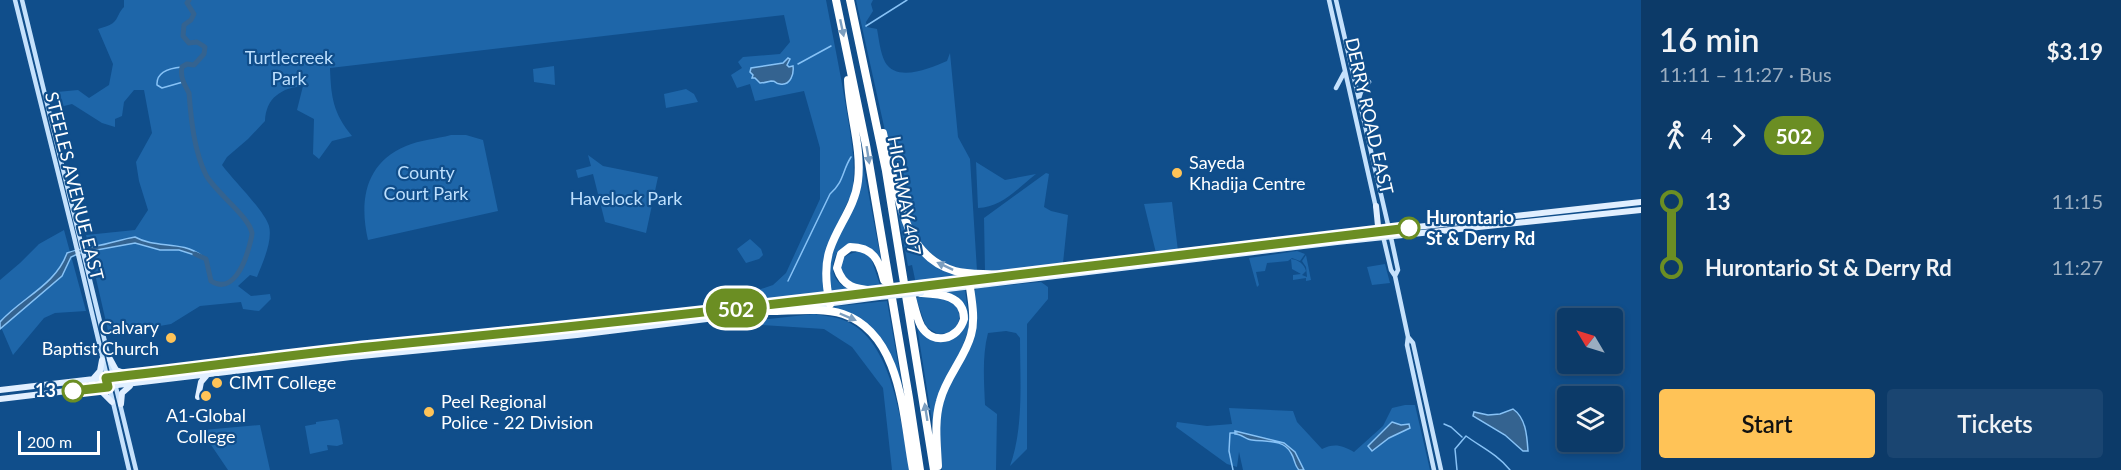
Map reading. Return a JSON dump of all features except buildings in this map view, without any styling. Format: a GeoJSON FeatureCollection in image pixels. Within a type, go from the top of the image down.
{"type":"FeatureCollection","features":[{"type":"Feature","properties":{"kind":"highway","name":"HIGHWAY 407"},"geometry":{"type":"LineString","coordinates":[[836,0],[866,145],[920,470]]}},
{"type":"Feature","properties":{"kind":"highway","name":"HIGHWAY 407"},"geometry":{"type":"LineString","coordinates":[[850,0],[885,171],[936,470]]}},
{"type":"Feature","properties":{"kind":"highway"},"geometry":{"type":"LineString","coordinates":[[859,43],[863,48],[903,214],[912,237],[930,259],[948,268],[965,273],[1002,275]]}},
{"type":"Feature","properties":{"kind":"highway"},"geometry":{"type":"LineString","coordinates":[[829,301],[827,258],[853,201],[859,173],[849,88],[848,57]]}},
{"type":"Feature","properties":{"kind":"highway"},"geometry":{"type":"LineString","coordinates":[[879,294],[855,289],[843,282],[837,268],[838,261],[846,248],[865,248],[872,254],[880,267],[889,301],[893,305]]}},
{"type":"Feature","properties":{"kind":"highway"},"geometry":{"type":"LineString","coordinates":[[903,273],[909,284],[917,317],[926,332],[939,339],[948,338],[956,333],[964,319],[960,305],[949,296],[921,290]]}},
{"type":"Feature","properties":{"kind":"highway"},"geometry":{"type":"LineString","coordinates":[[936,470],[937,416],[943,392],[971,334],[973,321],[969,283]]}},
{"type":"Feature","properties":{"kind":"highway"},"geometry":{"type":"LineString","coordinates":[[769,311],[829,311],[843,314],[862,324],[876,336],[885,349],[897,383],[913,470]]}},
{"type":"Feature","properties":{"kind":"main road","name":"STEELES AVENUE EAST"},"geometry":{"type":"LineString","coordinates":[[15,0],[77,236]]}},
{"type":"Feature","properties":{"kind":"main road","name":"STEELES AVENUE EAST"},"geometry":{"type":"LineString","coordinates":[[22,0],[77,236],[108,387],[129,470]]}},
{"type":"Feature","properties":{"kind":"main road","name":"DERRY ROAD EAST"},"geometry":{"type":"LineString","coordinates":[[1329,0],[1359,100],[1391,270],[1395,276],[1408,337],[1407,345],[1434,453]]}},
{"type":"Feature","properties":{"kind":"main road","name":"DERRY ROAD EAST"},"geometry":{"type":"LineString","coordinates":[[1336,0],[1340,33]]}},
{"type":"Feature","properties":{"kind":"main road","name":"DERRY ROAD EAST"},"geometry":{"type":"LineString","coordinates":[[1344,50],[1345,70],[1376,206]]}},
{"type":"Feature","properties":{"kind":"main road"},"geometry":{"type":"LineString","coordinates":[[1336,88],[1345,70]]}},
{"type":"Feature","properties":{"kind":"main road"},"geometry":{"type":"LineString","coordinates":[[1359,100],[1361,92],[1369,82]]}},
{"type":"Feature","properties":{"kind":"main road"},"geometry":{"type":"LineString","coordinates":[[0,399],[1641,202]]}},
{"type":"Feature","properties":{"kind":"main road"},"geometry":{"type":"LineString","coordinates":[[1376,206],[1378,226],[1384,234]]}},
{"type":"Feature","properties":{"kind":"main road"},"geometry":{"type":"LineString","coordinates":[[969,283],[1002,275],[1384,234],[1641,210]]}},
{"type":"Feature","properties":{"kind":"main road","name":"STEELES AVENUE EAST"},"geometry":{"type":"LineString","coordinates":[[83,264],[110,359],[136,470]]}},
{"type":"Feature","properties":{"kind":"main road"},"geometry":{"type":"LineString","coordinates":[[0,390],[384,345],[577,335],[769,311],[829,301]]}},
{"type":"Feature","properties":{"kind":"main road"},"geometry":{"type":"LineString","coordinates":[[110,359],[119,372],[133,375]]}},
{"type":"Feature","properties":{"kind":"main road"},"geometry":{"type":"LineString","coordinates":[[93,380],[99,374],[102,360]]}},
{"type":"Feature","properties":{"kind":"main road"},"geometry":{"type":"LineString","coordinates":[[198,397],[201,382],[208,375]]}},
{"type":"Feature","properties":{"kind":"main road"},"geometry":{"type":"LineString","coordinates":[[52,384],[53,393]]}},
{"type":"Feature","properties":{"kind":"main road"},"geometry":{"type":"LineString","coordinates":[[121,405],[124,390],[136,384]]}},
{"type":"Feature","properties":{"kind":"main road"},"geometry":{"type":"LineString","coordinates":[[93,389],[103,393],[112,402]]}},
{"type":"Feature","properties":{"kind":"main road"},"geometry":{"type":"LineString","coordinates":[[1434,453],[1434,470]]}},
{"type":"Feature","properties":{"kind":"main road"},"geometry":{"type":"LineString","coordinates":[[1434,453],[1441,470]]}},
{"type":"Feature","properties":{"kind":"main road"},"geometry":{"type":"LineString","coordinates":[[125,454],[135,463]]}},
{"type":"Feature","properties":{"kind":"green space","name":"Turtlecreek Park"},"geometry":{"type":"Polygon","coordinates":[[[124,0],[826,0],[845,99],[854,167],[851,199],[849,199],[825,253],[823,270],[825,292],[822,295],[707,307],[773,285],[786,273],[820,199],[820,148],[804,91],[755,101],[750,84],[737,88],[731,75],[742,68],[738,62],[743,57],[780,54],[790,42],[784,15],[330,68],[334,104],[352,136],[332,141],[319,159],[313,154],[314,119],[297,110],[303,86],[295,87],[282,92],[272,100],[268,106],[265,121],[227,157],[222,165],[261,212],[270,232],[257,277],[250,275],[238,286],[251,296],[270,294],[271,299],[259,311],[243,309],[241,302],[200,306],[171,324],[109,335],[86,235],[135,230],[148,210],[136,162],[152,133],[144,90],[134,90],[124,102],[122,116],[115,119],[115,127],[102,123],[72,104],[60,107],[57,92],[78,90],[89,98],[109,85],[113,64],[98,29],[115,21],[124,7],[124,0]]]}},
{"type":"Feature","properties":{"kind":"green space"},"geometry":{"type":"Polygon","coordinates":[[[856,0],[873,0],[871,4],[873,11],[866,22],[867,27],[877,29],[883,58],[890,68],[897,72],[923,70],[947,61],[950,53],[958,137],[970,159],[977,271],[952,267],[940,260],[920,244],[908,223],[856,0]]]}},
{"type":"Feature","properties":{"kind":"green space"},"geometry":{"type":"Polygon","coordinates":[[[554,66],[555,85],[534,82],[533,69],[554,66]]]}},
{"type":"Feature","properties":{"kind":"green space"},"geometry":{"type":"Polygon","coordinates":[[[686,89],[694,94],[698,102],[666,108],[664,94],[686,89]]]}},
{"type":"Feature","properties":{"kind":"green space","name":"County Court Park"},"geometry":{"type":"Polygon","coordinates":[[[451,135],[466,135],[483,140],[498,211],[368,240],[364,211],[365,198],[368,185],[382,162],[392,153],[406,146],[451,135]]]}},
{"type":"Feature","properties":{"kind":"green space"},"geometry":{"type":"Polygon","coordinates":[[[861,154],[882,265],[864,246],[837,253],[833,265],[834,275],[840,284],[851,292],[831,294],[829,272],[832,250],[851,213],[861,154]]]}},
{"type":"Feature","properties":{"kind":"green space","name":"Havelock Park"},"geometry":{"type":"Polygon","coordinates":[[[588,155],[603,166],[658,177],[646,233],[605,222],[593,174],[578,178],[576,170],[591,166],[588,155]]]}},
{"type":"Feature","properties":{"kind":"green space"},"geometry":{"type":"Polygon","coordinates":[[[976,162],[1005,180],[1036,174],[1002,201],[978,208],[976,162]]]}},
{"type":"Feature","properties":{"kind":"green space"},"geometry":{"type":"Polygon","coordinates":[[[1046,173],[1049,174],[1044,207],[1068,215],[1063,263],[1060,266],[985,271],[984,218],[1046,173]]]}},
{"type":"Feature","properties":{"kind":"green space"},"geometry":{"type":"Polygon","coordinates":[[[894,192],[925,257],[978,277],[916,284],[912,265],[908,266],[894,192]]]}},
{"type":"Feature","properties":{"kind":"green space"},"geometry":{"type":"Polygon","coordinates":[[[1172,202],[1178,251],[1156,253],[1144,204],[1172,202]]]}},
{"type":"Feature","properties":{"kind":"green space"},"geometry":{"type":"Polygon","coordinates":[[[64,230],[86,311],[55,313],[44,318],[13,355],[0,325],[0,280],[39,244],[64,230]]]}},
{"type":"Feature","properties":{"kind":"green space"},"geometry":{"type":"Polygon","coordinates":[[[750,239],[761,249],[763,255],[759,259],[746,263],[737,249],[750,239]]]}},
{"type":"Feature","properties":{"kind":"green space"},"geometry":{"type":"Polygon","coordinates":[[[861,251],[870,255],[880,285],[866,287],[845,281],[839,265],[848,255],[861,251]]]}},
{"type":"Feature","properties":{"kind":"green space"},"geometry":{"type":"Polygon","coordinates":[[[1297,251],[1305,254],[1300,261],[1292,258],[1288,261],[1267,263],[1265,271],[1256,272],[1259,285],[1257,287],[1249,258],[1297,251]]]}},
{"type":"Feature","properties":{"kind":"green space"},"geometry":{"type":"Polygon","coordinates":[[[1306,255],[1311,280],[1306,281],[1306,278],[1293,280],[1293,275],[1301,274],[1292,269],[1291,259],[1302,264],[1306,271],[1302,275],[1307,277],[1306,267],[1302,261],[1306,255]]]}},
{"type":"Feature","properties":{"kind":"green space"},"geometry":{"type":"Polygon","coordinates":[[[1385,264],[1390,283],[1372,285],[1367,267],[1385,264]]]}},
{"type":"Feature","properties":{"kind":"green space"},"geometry":{"type":"Polygon","coordinates":[[[1041,282],[1048,287],[1048,299],[1027,324],[1027,449],[1010,466],[1019,419],[1020,338],[1016,333],[1006,331],[988,333],[984,360],[985,405],[997,414],[996,470],[942,470],[939,421],[944,395],[969,350],[974,291],[977,288],[1041,282]]]}},
{"type":"Feature","properties":{"kind":"green space"},"geometry":{"type":"Polygon","coordinates":[[[965,290],[969,319],[968,331],[933,427],[916,320],[944,342],[954,338],[964,324],[966,314],[948,295],[948,292],[965,290]]]}},
{"type":"Feature","properties":{"kind":"green space"},"geometry":{"type":"Polygon","coordinates":[[[923,296],[953,300],[959,316],[952,333],[938,334],[926,327],[916,298],[923,296]]]}},
{"type":"Feature","properties":{"kind":"green space"},"geometry":{"type":"Polygon","coordinates":[[[887,301],[902,386],[892,357],[861,319],[810,309],[887,301]]]}},
{"type":"Feature","properties":{"kind":"green space"},"geometry":{"type":"Polygon","coordinates":[[[814,314],[850,323],[865,334],[877,350],[886,368],[899,410],[910,470],[892,470],[883,388],[852,347],[824,329],[733,323],[814,314]]]}},
{"type":"Feature","properties":{"kind":"green space"},"geometry":{"type":"Polygon","coordinates":[[[1415,405],[1430,470],[1243,470],[1239,452],[1237,467],[1227,464],[1176,427],[1177,422],[1207,426],[1232,424],[1229,408],[1293,411],[1297,422],[1322,449],[1338,446],[1354,452],[1383,426],[1392,408],[1415,405]]]}},
{"type":"Feature","properties":{"kind":"green space"},"geometry":{"type":"Polygon","coordinates":[[[337,419],[343,444],[327,445],[328,450],[310,454],[305,426],[337,419]]]}},
{"type":"Feature","properties":{"kind":"green space"},"geometry":{"type":"Polygon","coordinates":[[[260,425],[270,470],[228,470],[203,430],[260,425]]]}},
{"type":"Feature","properties":{"kind":"shaded area"},"geometry":{"type":"Polygon","coordinates":[[[788,58],[790,59],[787,65],[793,66],[793,69],[787,83],[780,84],[771,81],[760,83],[752,78],[751,68],[783,63],[788,58]]]}},
{"type":"Feature","properties":{"kind":"shaded area"},"geometry":{"type":"Polygon","coordinates":[[[135,237],[152,243],[186,248],[202,256],[179,250],[160,250],[135,243],[80,253],[71,257],[62,276],[0,329],[0,322],[8,313],[47,283],[55,274],[67,253],[135,237]]]}},
{"type":"Feature","properties":{"kind":"shaded area"},"geometry":{"type":"Polygon","coordinates":[[[1513,409],[1523,422],[1528,451],[1523,451],[1505,435],[1473,416],[1474,412],[1488,415],[1500,414],[1513,409]]]}},
{"type":"Feature","properties":{"kind":"shaded area"},"geometry":{"type":"Polygon","coordinates":[[[1392,422],[1401,425],[1409,424],[1410,428],[1389,438],[1372,451],[1368,446],[1392,422]]]}},
{"type":"Feature","properties":{"kind":"shaded area"},"geometry":{"type":"Polygon","coordinates":[[[1235,431],[1284,443],[1295,452],[1304,470],[1297,468],[1291,453],[1284,445],[1250,440],[1235,434],[1235,431]]]}},
{"type":"Feature","properties":{"kind":"waterway"},"geometry":{"type":"LineString","coordinates":[[189,0],[187,3],[194,14],[191,20],[184,25],[183,36],[189,43],[197,42],[205,47],[204,54],[194,65],[187,64],[182,67],[183,80],[189,93],[196,145],[202,166],[210,182],[245,219],[252,233],[241,268],[237,275],[226,284],[211,281],[206,259],[195,254]]}},
{"type":"Feature","properties":{"kind":"waterway"},"geometry":{"type":"LineString","coordinates":[[866,26],[907,0]]}},
{"type":"Feature","properties":{"kind":"waterway"},"geometry":{"type":"LineString","coordinates":[[798,64],[831,46]]}},
{"type":"Feature","properties":{"kind":"waterway"},"geometry":{"type":"LineString","coordinates":[[182,67],[169,69],[162,73],[157,80],[157,85],[162,88],[183,82]]}},
{"type":"Feature","properties":{"kind":"waterway"},"geometry":{"type":"LineString","coordinates":[[788,281],[830,194],[838,185],[851,157]]}},
{"type":"Feature","properties":{"kind":"waterway"},"geometry":{"type":"LineString","coordinates":[[1444,424],[1462,437]]}},
{"type":"Feature","properties":{"kind":"waterway"},"geometry":{"type":"LineString","coordinates":[[1233,470],[1229,451],[1230,433],[1237,433]]}},
{"type":"Feature","properties":{"kind":"waterway"},"geometry":{"type":"LineString","coordinates":[[1457,470],[1455,449],[1466,436],[1494,455],[1510,470]]}},
{"type":"Feature","properties":{"kind":"bus line","name":"502"},"geometry":{"type":"LineString","coordinates":[[73,391],[108,387],[106,378],[384,345],[471,338],[829,298],[1002,275],[1123,263],[1409,228]]}},
{"type":"Feature","properties":{"kind":"place","name":"Sayeda Khadija Centre"},"geometry":{"type":"Point","coordinates":[1177,173]}},
{"type":"Feature","properties":{"kind":"place","name":"Hurontario St & Derry Rd"},"geometry":{"type":"Point","coordinates":[1409,228]}},
{"type":"Feature","properties":{"kind":"place","name":"Calvary Baptist Church"},"geometry":{"type":"Point","coordinates":[171,338]}},
{"type":"Feature","properties":{"kind":"place","name":"CIMT College"},"geometry":{"type":"Point","coordinates":[217,383]}},
{"type":"Feature","properties":{"kind":"place","name":"13"},"geometry":{"type":"Point","coordinates":[73,391]}},
{"type":"Feature","properties":{"kind":"place","name":"A1-Global College"},"geometry":{"type":"Point","coordinates":[206,396]}},
{"type":"Feature","properties":{"kind":"place","name":"Peel Regional Police - 22 Division"},"geometry":{"type":"Point","coordinates":[429,412]}}]}
